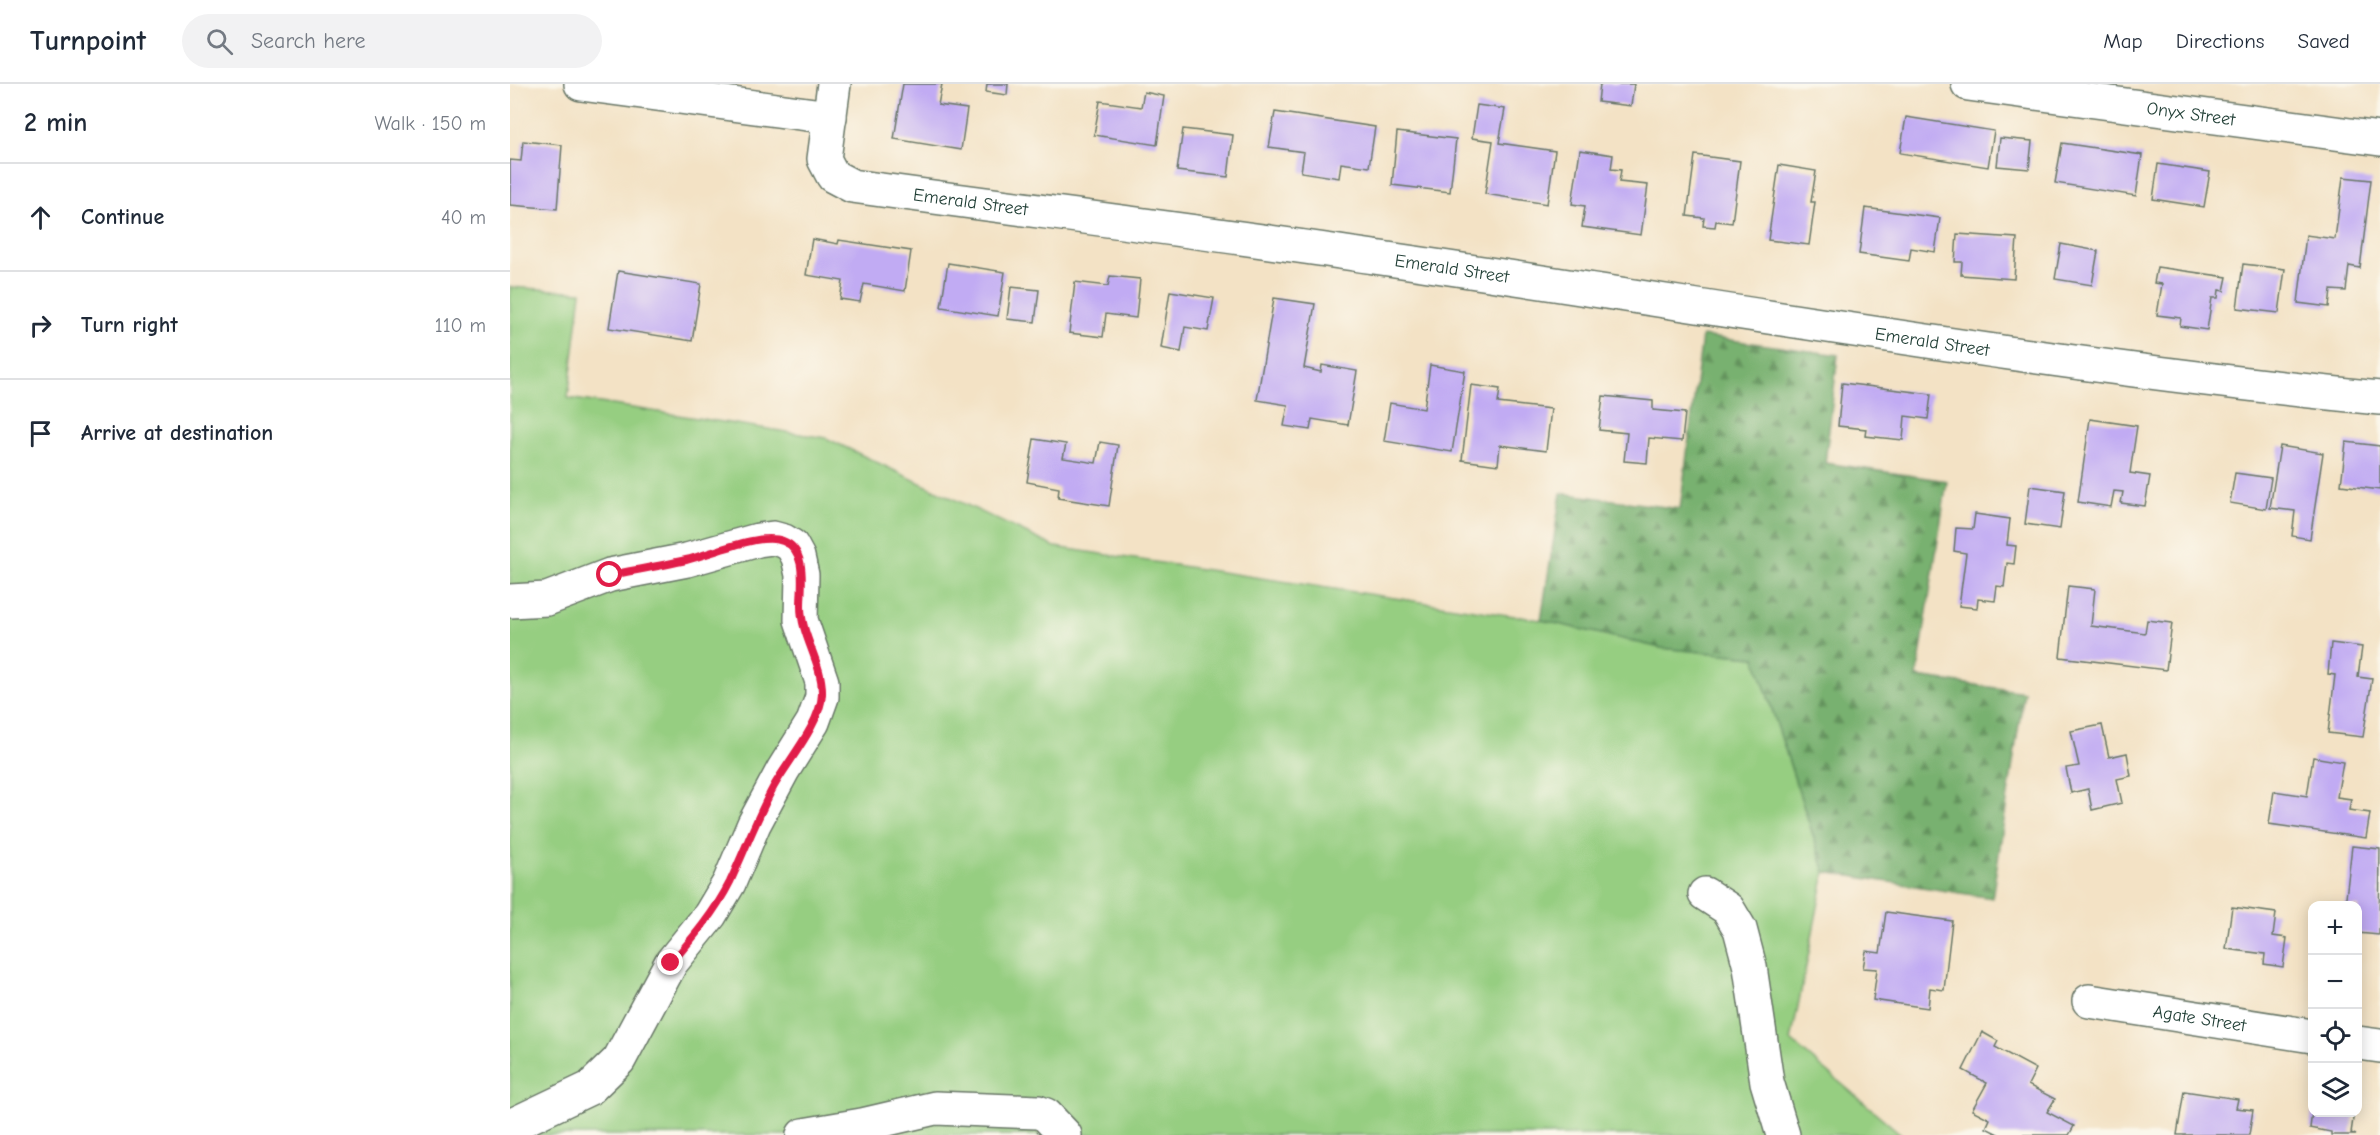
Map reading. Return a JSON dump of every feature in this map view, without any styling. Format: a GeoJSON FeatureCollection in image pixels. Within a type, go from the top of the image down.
{"type":"FeatureCollection","features":[{"type":"Feature","properties":{"kind":"street"},"geometry":{"type":"LineString","coordinates":[[581,84],[830,117]]}},
{"type":"Feature","properties":{"kind":"street","name":"Emerald Street"},"geometry":{"type":"LineString","coordinates":[[834,84],[824,159],[833,176],[852,186],[1376,257],[1530,282],[2155,372],[2271,388],[2380,398]]}},
{"type":"Feature","properties":{"kind":"street","name":"Onyx Street"},"geometry":{"type":"LineString","coordinates":[[1968,84],[2380,139]]}},
{"type":"Feature","properties":{"kind":"street"},"geometry":{"type":"LineString","coordinates":[[510,601],[547,599],[610,575],[687,560],[773,538],[792,546],[798,557],[802,575],[801,620],[822,682],[822,697],[813,722],[783,770],[754,824],[729,883],[710,915],[671,963],[619,1060],[590,1088],[510,1126]]}},
{"type":"Feature","properties":{"kind":"street"},"geometry":{"type":"LineString","coordinates":[[1705,894],[1728,909],[1740,929],[1750,967],[1767,1082],[1783,1135]]}},
{"type":"Feature","properties":{"kind":"street","name":"Agate Street"},"geometry":{"type":"LineString","coordinates":[[2089,1001],[2308,1035]]}},
{"type":"Feature","properties":{"kind":"street"},"geometry":{"type":"LineString","coordinates":[[2362,1044],[2380,1046]]}},
{"type":"Feature","properties":{"kind":"street"},"geometry":{"type":"LineString","coordinates":[[803,1135],[941,1108],[1038,1112],[1046,1115],[1065,1135]]}},
{"type":"Feature","properties":{"kind":"green space"},"geometry":{"type":"Polygon","coordinates":[[[510,287],[581,292],[568,398],[826,438],[1055,547],[1541,620],[1661,648],[1755,657],[1825,872],[1791,1041],[1902,1135],[510,1135],[510,287]]]}},
{"type":"Feature","properties":{"kind":"green space"},"geometry":{"type":"Polygon","coordinates":[[[1702,336],[1838,355],[1825,463],[1947,481],[1917,677],[2024,692],[1992,898],[1825,872],[1755,657],[1661,648],[1541,620],[1561,493],[1680,509],[1702,336]]]}},
{"type":"Feature","properties":{"kind":"building"},"geometry":{"type":"Polygon","coordinates":[[[903,84],[942,84],[938,105],[967,109],[961,150],[894,139],[903,84]]]}},
{"type":"Feature","properties":{"kind":"building"},"geometry":{"type":"Polygon","coordinates":[[[987,84],[1008,84],[1007,95],[986,92],[987,84]]]}},
{"type":"Feature","properties":{"kind":"building"},"geometry":{"type":"Polygon","coordinates":[[[1600,84],[1634,84],[1631,106],[1598,102],[1600,84]]]}},
{"type":"Feature","properties":{"kind":"building"},"geometry":{"type":"Polygon","coordinates":[[[1144,92],[1164,96],[1157,145],[1094,135],[1100,101],[1141,107],[1144,92]]]}},
{"type":"Feature","properties":{"kind":"building"},"geometry":{"type":"Polygon","coordinates":[[[1477,105],[1505,109],[1499,143],[1555,151],[1547,204],[1485,194],[1493,141],[1472,138],[1477,105]]]}},
{"type":"Feature","properties":{"kind":"building"},"geometry":{"type":"Polygon","coordinates":[[[1275,112],[1375,127],[1369,167],[1341,163],[1339,178],[1301,172],[1304,152],[1269,147],[1275,112]]]}},
{"type":"Feature","properties":{"kind":"building"},"geometry":{"type":"Polygon","coordinates":[[[1906,117],[1994,131],[1988,167],[1900,153],[1906,117]]]}},
{"type":"Feature","properties":{"kind":"building"},"geometry":{"type":"Polygon","coordinates":[[[1183,129],[1233,135],[1228,177],[1177,171],[1183,129]]]}},
{"type":"Feature","properties":{"kind":"building"},"geometry":{"type":"Polygon","coordinates":[[[1397,132],[1456,139],[1450,192],[1392,185],[1397,132]]]}},
{"type":"Feature","properties":{"kind":"building"},"geometry":{"type":"Polygon","coordinates":[[[2000,138],[2032,141],[2029,169],[1997,166],[2000,138]]]}},
{"type":"Feature","properties":{"kind":"building"},"geometry":{"type":"Polygon","coordinates":[[[523,141],[562,145],[557,209],[510,205],[510,160],[521,161],[523,141]]]}},
{"type":"Feature","properties":{"kind":"building"},"geometry":{"type":"Polygon","coordinates":[[[2062,143],[2142,155],[2136,196],[2055,183],[2062,143]]]}},
{"type":"Feature","properties":{"kind":"building"},"geometry":{"type":"Polygon","coordinates":[[[1580,150],[1613,155],[1611,169],[1621,170],[1619,182],[1648,185],[1641,235],[1582,227],[1585,206],[1572,204],[1580,150]]]}},
{"type":"Feature","properties":{"kind":"building"},"geometry":{"type":"Polygon","coordinates":[[[1695,155],[1740,161],[1732,223],[1716,221],[1715,227],[1703,226],[1704,218],[1687,216],[1695,155]]]}},
{"type":"Feature","properties":{"kind":"building"},"geometry":{"type":"Polygon","coordinates":[[[2158,164],[2210,172],[2204,207],[2153,199],[2158,164]]]}},
{"type":"Feature","properties":{"kind":"building"},"geometry":{"type":"Polygon","coordinates":[[[1779,165],[1816,171],[1811,202],[1815,202],[1809,245],[1768,240],[1779,165]]]}},
{"type":"Feature","properties":{"kind":"building"},"geometry":{"type":"Polygon","coordinates":[[[2343,177],[2371,180],[2360,268],[2349,266],[2346,291],[2331,290],[2329,307],[2298,303],[2306,235],[2335,239],[2343,177]]]}},
{"type":"Feature","properties":{"kind":"building"},"geometry":{"type":"Polygon","coordinates":[[[1865,208],[1940,218],[1935,252],[1911,248],[1909,261],[1859,254],[1865,208]]]}},
{"type":"Feature","properties":{"kind":"building"},"geometry":{"type":"Polygon","coordinates":[[[1957,234],[2017,238],[2014,279],[1961,275],[1962,262],[1955,262],[1957,234]]]}},
{"type":"Feature","properties":{"kind":"building"},"geometry":{"type":"Polygon","coordinates":[[[812,239],[838,244],[839,240],[911,251],[905,291],[864,284],[860,302],[840,299],[843,281],[806,275],[812,239]]]}},
{"type":"Feature","properties":{"kind":"building"},"geometry":{"type":"Polygon","coordinates":[[[2061,244],[2098,251],[2092,285],[2055,279],[2061,244]]]}},
{"type":"Feature","properties":{"kind":"building"},"geometry":{"type":"Polygon","coordinates":[[[948,263],[1005,272],[998,316],[941,307],[948,263]]]}},
{"type":"Feature","properties":{"kind":"building"},"geometry":{"type":"Polygon","coordinates":[[[2243,264],[2285,269],[2279,313],[2237,308],[2243,264]]]}},
{"type":"Feature","properties":{"kind":"building"},"geometry":{"type":"Polygon","coordinates":[[[2157,267],[2227,277],[2224,291],[2219,290],[2218,298],[2212,298],[2207,330],[2180,326],[2181,318],[2157,315],[2162,284],[2154,283],[2157,267]]]}},
{"type":"Feature","properties":{"kind":"building"},"geometry":{"type":"Polygon","coordinates":[[[618,271],[701,284],[692,341],[609,328],[618,271]]]}},
{"type":"Feature","properties":{"kind":"building"},"geometry":{"type":"Polygon","coordinates":[[[1110,276],[1140,279],[1136,318],[1106,314],[1103,337],[1069,333],[1075,282],[1108,286],[1110,276]]]}},
{"type":"Feature","properties":{"kind":"building"},"geometry":{"type":"Polygon","coordinates":[[[1011,287],[1039,290],[1035,322],[1007,319],[1011,287]]]}},
{"type":"Feature","properties":{"kind":"building"},"geometry":{"type":"Polygon","coordinates":[[[1170,291],[1214,298],[1208,331],[1185,327],[1181,352],[1161,348],[1170,291]]]}},
{"type":"Feature","properties":{"kind":"building"},"geometry":{"type":"Polygon","coordinates":[[[1274,298],[1315,304],[1304,368],[1321,372],[1322,365],[1357,371],[1348,425],[1312,419],[1310,430],[1284,426],[1288,405],[1257,400],[1274,298]]]}},
{"type":"Feature","properties":{"kind":"building"},"geometry":{"type":"Polygon","coordinates":[[[1430,365],[1465,371],[1452,452],[1384,441],[1390,403],[1424,409],[1430,365]]]}},
{"type":"Feature","properties":{"kind":"building"},"geometry":{"type":"Polygon","coordinates":[[[1842,383],[1931,394],[1928,419],[1905,416],[1903,440],[1865,436],[1866,429],[1838,426],[1842,383]]]}},
{"type":"Feature","properties":{"kind":"building"},"geometry":{"type":"Polygon","coordinates":[[[1471,385],[1500,389],[1498,403],[1551,409],[1546,451],[1500,445],[1498,465],[1462,460],[1471,385]]]}},
{"type":"Feature","properties":{"kind":"building"},"geometry":{"type":"Polygon","coordinates":[[[1603,396],[1653,401],[1653,410],[1685,413],[1682,441],[1649,438],[1647,463],[1624,461],[1627,433],[1599,430],[1603,396]]]}},
{"type":"Feature","properties":{"kind":"building"},"geometry":{"type":"Polygon","coordinates":[[[2090,419],[2137,426],[2130,473],[2150,476],[2145,506],[2121,503],[2123,492],[2114,491],[2111,507],[2078,502],[2090,419]]]}},
{"type":"Feature","properties":{"kind":"building"},"geometry":{"type":"Polygon","coordinates":[[[1034,439],[1066,444],[1063,458],[1096,463],[1100,442],[1118,445],[1109,506],[1058,498],[1059,488],[1027,482],[1034,439]]]}},
{"type":"Feature","properties":{"kind":"building"},"geometry":{"type":"Polygon","coordinates":[[[2346,442],[2380,446],[2380,490],[2341,485],[2346,442]]]}},
{"type":"Feature","properties":{"kind":"building"},"geometry":{"type":"Polygon","coordinates":[[[2280,446],[2323,453],[2310,539],[2292,536],[2295,511],[2270,508],[2280,446]]]}},
{"type":"Feature","properties":{"kind":"building"},"geometry":{"type":"Polygon","coordinates":[[[2235,473],[2271,478],[2266,509],[2230,503],[2235,473]]]}},
{"type":"Feature","properties":{"kind":"building"},"geometry":{"type":"Polygon","coordinates":[[[2030,486],[2065,491],[2060,529],[2025,524],[2030,486]]]}},
{"type":"Feature","properties":{"kind":"building"},"geometry":{"type":"Polygon","coordinates":[[[1975,514],[2010,519],[2007,545],[2016,546],[2014,564],[2007,563],[2004,587],[1997,586],[1995,601],[1978,599],[1977,608],[1959,606],[1966,553],[1954,551],[1956,528],[1973,529],[1975,514]]]}},
{"type":"Feature","properties":{"kind":"building"},"geometry":{"type":"Polygon","coordinates":[[[2068,586],[2095,589],[2091,626],[2145,633],[2147,620],[2172,623],[2166,670],[2060,657],[2068,586]]]}},
{"type":"Feature","properties":{"kind":"building"},"geometry":{"type":"Polygon","coordinates":[[[2331,643],[2362,647],[2358,677],[2372,679],[2363,737],[2328,733],[2335,675],[2328,674],[2331,643]]]}},
{"type":"Feature","properties":{"kind":"building"},"geometry":{"type":"Polygon","coordinates":[[[2102,725],[2109,757],[2127,753],[2131,776],[2117,779],[2122,803],[2092,810],[2088,789],[2071,793],[2066,768],[2079,766],[2071,731],[2102,725]]]}},
{"type":"Feature","properties":{"kind":"building"},"geometry":{"type":"Polygon","coordinates":[[[2313,757],[2343,762],[2337,797],[2351,799],[2349,810],[2370,813],[2366,838],[2269,824],[2274,791],[2307,796],[2313,757]]]}},
{"type":"Feature","properties":{"kind":"building"},"geometry":{"type":"Polygon","coordinates":[[[2352,846],[2380,849],[2379,935],[2362,933],[2362,901],[2346,901],[2352,846]]]}},
{"type":"Feature","properties":{"kind":"building"},"geometry":{"type":"Polygon","coordinates":[[[2232,907],[2276,913],[2273,936],[2287,938],[2283,967],[2264,964],[2265,954],[2226,949],[2232,907]]]}},
{"type":"Feature","properties":{"kind":"building"},"geometry":{"type":"Polygon","coordinates":[[[1886,912],[1952,921],[1944,990],[1930,988],[1928,1008],[1873,1000],[1877,969],[1863,968],[1866,951],[1880,953],[1886,912]]]}},
{"type":"Feature","properties":{"kind":"building"},"geometry":{"type":"Polygon","coordinates":[[[1982,1032],[1998,1041],[1995,1047],[2036,1069],[2028,1085],[2055,1099],[2047,1112],[2074,1126],[2069,1135],[2000,1135],[1986,1128],[1990,1119],[1972,1110],[1987,1083],[1963,1070],[1982,1032]]]}},
{"type":"Feature","properties":{"kind":"building"},"geometry":{"type":"Polygon","coordinates":[[[2184,1091],[2238,1099],[2236,1108],[2253,1110],[2249,1135],[2177,1135],[2184,1091]]]}},
{"type":"Feature","properties":{"kind":"building"},"geometry":{"type":"Polygon","coordinates":[[[2311,1117],[2353,1117],[2351,1133],[2356,1135],[2331,1135],[2331,1132],[2310,1128],[2311,1117]]]}},
{"type":"Feature","properties":{"kind":"route"},"geometry":{"type":"LineString","coordinates":[[610,575],[687,560],[758,540],[773,538],[784,541],[792,546],[798,557],[802,575],[801,620],[822,682],[822,697],[813,722],[771,790],[729,883],[710,915],[671,963]]}}]}
